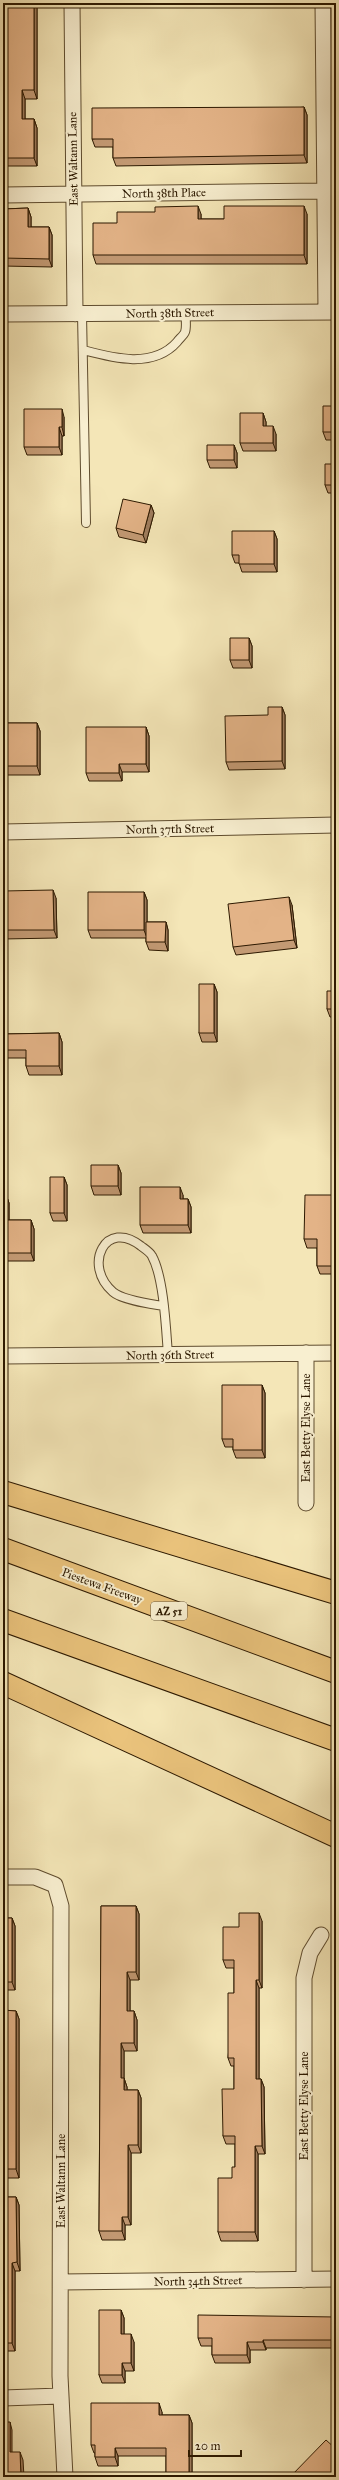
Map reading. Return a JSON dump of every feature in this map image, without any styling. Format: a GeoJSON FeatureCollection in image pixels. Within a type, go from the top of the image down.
{"type":"FeatureCollection","features":[{"type":"Feature","properties":{"kind":"highway"},"geometry":{"type":"LineString","coordinates":[[3,1492],[336,1593]]}},
{"type":"Feature","properties":{"kind":"highway","name":"Piestewa Freeway"},"geometry":{"type":"LineString","coordinates":[[3,1549],[336,1672]]}},
{"type":"Feature","properties":{"kind":"highway"},"geometry":{"type":"LineString","coordinates":[[3,1620],[336,1740]]}},
{"type":"Feature","properties":{"kind":"highway"},"geometry":{"type":"LineString","coordinates":[[3,1682],[336,1836]]}},
{"type":"Feature","properties":{"kind":"street","name":"East Waltann Lane"},"geometry":{"type":"LineString","coordinates":[[72,3],[74,194],[78,314]]}},
{"type":"Feature","properties":{"kind":"street"},"geometry":{"type":"LineString","coordinates":[[323,3],[324,191],[331,312]]}},
{"type":"Feature","properties":{"kind":"street","name":"North 38th Place"},"geometry":{"type":"LineString","coordinates":[[3,195],[324,191]]}},
{"type":"Feature","properties":{"kind":"street","name":"North 38th Street"},"geometry":{"type":"LineString","coordinates":[[3,314],[331,312]]}},
{"type":"Feature","properties":{"kind":"street","name":"North 37th Street"},"geometry":{"type":"LineString","coordinates":[[3,832],[336,825]]}},
{"type":"Feature","properties":{"kind":"street","name":"East Betty Elyse Lane"},"geometry":{"type":"LineString","coordinates":[[306,1353],[306,1503]]}},
{"type":"Feature","properties":{"kind":"street","name":"North 36th Street"},"geometry":{"type":"LineString","coordinates":[[3,1356],[336,1353]]}},
{"type":"Feature","properties":{"kind":"street","name":"East Waltann Lane"},"geometry":{"type":"LineString","coordinates":[[3,1877],[35,1877],[55,1885],[61,1906],[60,2396],[65,2477]]}},
{"type":"Feature","properties":{"kind":"street","name":"East Betty Elyse Lane"},"geometry":{"type":"LineString","coordinates":[[304,2280],[304,1978],[310,1953],[321,1935]]}},
{"type":"Feature","properties":{"kind":"street","name":"North 34th Street"},"geometry":{"type":"LineString","coordinates":[[61,2282],[336,2279]]}},
{"type":"Feature","properties":{"kind":"street"},"geometry":{"type":"LineString","coordinates":[[3,2398],[60,2396]]}},
{"type":"Feature","properties":{"kind":"lane"},"geometry":{"type":"LineString","coordinates":[[83,350],[123,360],[137,360],[162,354],[174,345],[185,332],[186,313]]}},
{"type":"Feature","properties":{"kind":"lane"},"geometry":{"type":"LineString","coordinates":[[78,314],[83,350],[86,523]]}},
{"type":"Feature","properties":{"kind":"lane"},"geometry":{"type":"LineString","coordinates":[[163,1306],[114,1293],[103,1278],[98,1262],[101,1248],[109,1241],[121,1238],[136,1242],[152,1255],[158,1273],[163,1306],[168,1355]]}},
{"type":"Feature","properties":{"kind":"building"},"geometry":{"type":"Polygon","coordinates":[[[3,3],[34,3],[34,90],[22,90],[22,119],[34,119],[34,158],[3,158],[3,3]]]}},
{"type":"Feature","properties":{"kind":"building"},"geometry":{"type":"Polygon","coordinates":[[[304,107],[304,155],[113,158],[113,139],[92,139],[92,108],[304,107]]]}},
{"type":"Feature","properties":{"kind":"building"},"geometry":{"type":"Polygon","coordinates":[[[198,206],[198,219],[224,219],[224,206],[304,206],[304,255],[93,255],[93,223],[117,223],[117,212],[155,212],[155,207],[198,206]]]}},
{"type":"Feature","properties":{"kind":"building"},"geometry":{"type":"Polygon","coordinates":[[[28,208],[28,227],[49,227],[49,259],[3,258],[3,209],[28,208]]]}},
{"type":"Feature","properties":{"kind":"building"},"geometry":{"type":"Polygon","coordinates":[[[323,406],[336,406],[336,432],[323,432],[323,406]]]}},
{"type":"Feature","properties":{"kind":"building"},"geometry":{"type":"Polygon","coordinates":[[[24,409],[62,409],[62,427],[59,427],[59,447],[24,447],[24,409]]]}},
{"type":"Feature","properties":{"kind":"building"},"geometry":{"type":"Polygon","coordinates":[[[240,413],[263,413],[263,426],[273,426],[273,443],[240,443],[240,413]]]}},
{"type":"Feature","properties":{"kind":"building"},"geometry":{"type":"Polygon","coordinates":[[[207,445],[234,445],[234,460],[207,460],[207,445]]]}},
{"type":"Feature","properties":{"kind":"building"},"geometry":{"type":"Polygon","coordinates":[[[325,464],[336,464],[336,485],[325,485],[325,464]]]}},
{"type":"Feature","properties":{"kind":"building"},"geometry":{"type":"Polygon","coordinates":[[[123,499],[151,505],[143,535],[116,528],[123,499]]]}},
{"type":"Feature","properties":{"kind":"building"},"geometry":{"type":"Polygon","coordinates":[[[232,531],[274,531],[274,564],[239,564],[239,555],[232,555],[232,531]]]}},
{"type":"Feature","properties":{"kind":"building"},"geometry":{"type":"Polygon","coordinates":[[[230,638],[249,638],[249,660],[230,660],[230,638]]]}},
{"type":"Feature","properties":{"kind":"building"},"geometry":{"type":"Polygon","coordinates":[[[268,707],[282,707],[282,761],[226,762],[225,716],[268,715],[268,707]]]}},
{"type":"Feature","properties":{"kind":"building"},"geometry":{"type":"Polygon","coordinates":[[[3,723],[37,723],[37,766],[3,766],[3,723]]]}},
{"type":"Feature","properties":{"kind":"building"},"geometry":{"type":"Polygon","coordinates":[[[86,727],[146,727],[146,764],[119,764],[119,773],[86,773],[86,727]]]}},
{"type":"Feature","properties":{"kind":"building"},"geometry":{"type":"Polygon","coordinates":[[[53,890],[54,930],[3,930],[3,891],[53,890]]]}},
{"type":"Feature","properties":{"kind":"building"},"geometry":{"type":"Polygon","coordinates":[[[88,892],[144,892],[144,930],[88,930],[88,892]]]}},
{"type":"Feature","properties":{"kind":"building"},"geometry":{"type":"Polygon","coordinates":[[[289,897],[294,940],[233,947],[228,904],[289,897]]]}},
{"type":"Feature","properties":{"kind":"building"},"geometry":{"type":"Polygon","coordinates":[[[146,922],[166,922],[165,942],[146,942],[146,922]]]}},
{"type":"Feature","properties":{"kind":"building"},"geometry":{"type":"Polygon","coordinates":[[[199,984],[214,984],[214,1033],[199,1033],[199,984]]]}},
{"type":"Feature","properties":{"kind":"building"},"geometry":{"type":"Polygon","coordinates":[[[327,991],[336,991],[336,1009],[327,1009],[327,991]]]}},
{"type":"Feature","properties":{"kind":"building"},"geometry":{"type":"Polygon","coordinates":[[[59,1033],[59,1066],[26,1066],[26,1050],[3,1050],[3,1034],[59,1033]]]}},
{"type":"Feature","properties":{"kind":"building"},"geometry":{"type":"Polygon","coordinates":[[[91,1165],[118,1165],[118,1186],[91,1186],[91,1165]]]}},
{"type":"Feature","properties":{"kind":"building"},"geometry":{"type":"Polygon","coordinates":[[[50,1177],[64,1177],[64,1213],[50,1213],[50,1177]]]}},
{"type":"Feature","properties":{"kind":"building"},"geometry":{"type":"Polygon","coordinates":[[[140,1187],[180,1187],[180,1199],[188,1199],[188,1225],[140,1225],[140,1187]]]}},
{"type":"Feature","properties":{"kind":"building"},"geometry":{"type":"Polygon","coordinates":[[[3,1194],[6,1194],[6,1220],[31,1220],[31,1253],[3,1253],[3,1194]]]}},
{"type":"Feature","properties":{"kind":"building"},"geometry":{"type":"Polygon","coordinates":[[[305,1195],[336,1195],[336,1266],[317,1266],[317,1239],[304,1239],[305,1195]]]}},
{"type":"Feature","properties":{"kind":"building"},"geometry":{"type":"Polygon","coordinates":[[[222,1385],[262,1385],[262,1450],[233,1450],[233,1439],[222,1439],[222,1385]]]}},
{"type":"Feature","properties":{"kind":"building"},"geometry":{"type":"Polygon","coordinates":[[[101,1906],[136,1906],[136,1972],[127,1972],[127,2011],[134,2011],[134,2043],[121,2043],[121,2078],[124,2078],[124,2090],[138,2090],[138,2145],[128,2145],[128,2217],[122,2217],[122,2231],[99,2231],[101,1906]]]}},
{"type":"Feature","properties":{"kind":"building"},"geometry":{"type":"Polygon","coordinates":[[[239,1913],[259,1913],[259,1980],[256,1980],[256,2079],[261,2079],[262,2146],[255,2146],[255,2232],[218,2232],[218,2178],[232,2178],[232,2167],[235,2167],[235,2136],[223,2136],[222,2089],[234,2089],[234,2058],[228,2058],[228,1993],[234,1993],[234,1960],[223,1960],[223,1927],[239,1927],[239,1913]]]}},
{"type":"Feature","properties":{"kind":"building"},"geometry":{"type":"Polygon","coordinates":[[[3,1918],[12,1918],[12,1982],[3,1982],[3,1918]]]}},
{"type":"Feature","properties":{"kind":"building"},"geometry":{"type":"Polygon","coordinates":[[[3,2010],[16,2011],[16,2169],[3,2169],[3,2010]]]}},
{"type":"Feature","properties":{"kind":"building"},"geometry":{"type":"Polygon","coordinates":[[[3,2197],[16,2197],[17,2262],[12,2263],[12,2343],[3,2343],[3,2197]]]}},
{"type":"Feature","properties":{"kind":"building"},"geometry":{"type":"Polygon","coordinates":[[[99,2310],[121,2310],[121,2334],[131,2334],[131,2363],[122,2363],[122,2375],[99,2375],[99,2310]]]}},
{"type":"Feature","properties":{"kind":"building"},"geometry":{"type":"Polygon","coordinates":[[[198,2315],[336,2317],[336,2340],[263,2340],[263,2342],[247,2342],[247,2355],[212,2355],[212,2338],[198,2338],[198,2315]]]}},
{"type":"Feature","properties":{"kind":"building"},"geometry":{"type":"Polygon","coordinates":[[[91,2403],[159,2403],[159,2415],[189,2415],[189,2477],[166,2477],[166,2448],[115,2448],[115,2457],[95,2457],[95,2445],[91,2445],[91,2403]]]}},
{"type":"Feature","properties":{"kind":"building"},"geometry":{"type":"Polygon","coordinates":[[[3,2422],[10,2422],[10,2452],[20,2452],[21,2477],[3,2477],[3,2422]]]}},
{"type":"Feature","properties":{"kind":"building"},"geometry":{"type":"Polygon","coordinates":[[[326,2440],[336,2449],[336,2477],[290,2477],[326,2440]]]}}]}
